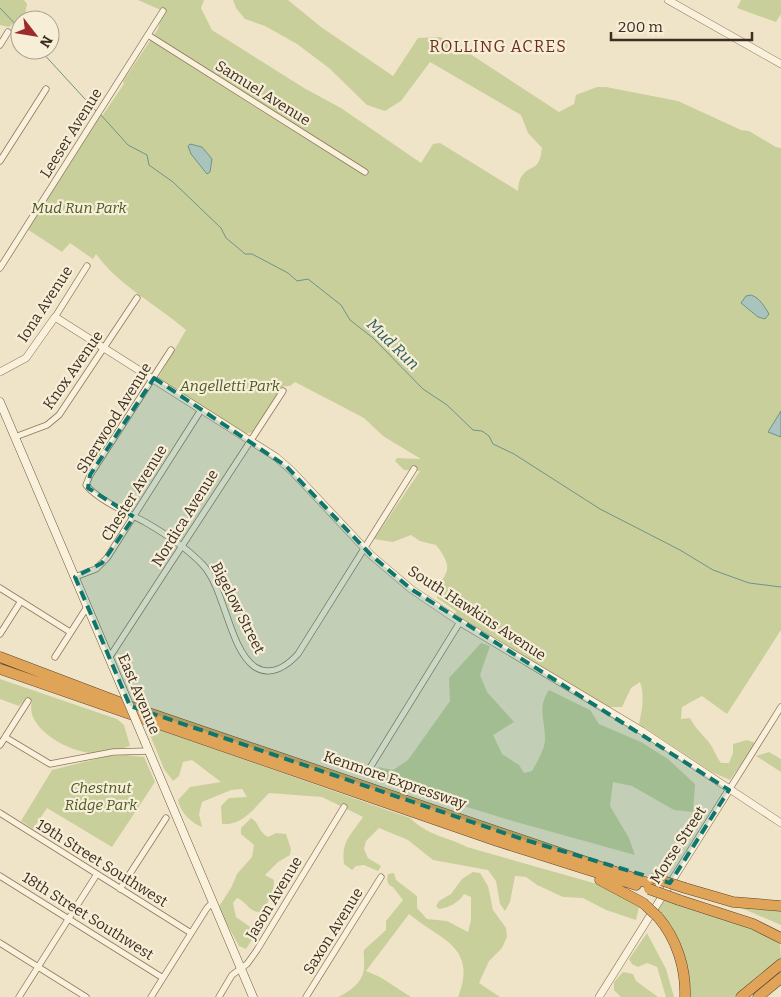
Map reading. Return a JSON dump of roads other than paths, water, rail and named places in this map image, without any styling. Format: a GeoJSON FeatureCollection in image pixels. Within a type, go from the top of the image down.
{"type":"FeatureCollection","features":[{"type":"Feature","properties":{"kind":"highway","name":"Kenmore Expressway"},"geometry":{"type":"LineString","coordinates":[[0,657],[137,709],[651,884]]}},
{"type":"Feature","properties":{"kind":"highway","name":"Kenmore Expressway"},"geometry":{"type":"LineString","coordinates":[[0,669],[556,860]]}},
{"type":"Feature","properties":{"kind":"highway"},"geometry":{"type":"LineString","coordinates":[[556,860],[651,884],[743,914],[781,930]]}},
{"type":"Feature","properties":{"kind":"highway"},"geometry":{"type":"LineString","coordinates":[[556,860],[618,888],[643,903],[658,918],[671,936],[682,964],[685,997]]}},
{"type":"Feature","properties":{"kind":"highway"},"geometry":{"type":"LineString","coordinates":[[682,894],[734,902],[781,906]]}},
{"type":"Feature","properties":{"kind":"highway"},"geometry":{"type":"LineString","coordinates":[[682,894],[781,938]]}},
{"type":"Feature","properties":{"kind":"highway"},"geometry":{"type":"LineString","coordinates":[[741,997],[781,964]]}},
{"type":"Feature","properties":{"kind":"highway"},"geometry":{"type":"LineString","coordinates":[[760,997],[780,979]]}},
{"type":"Feature","properties":{"kind":"main road","name":"East Avenue"},"geometry":{"type":"LineString","coordinates":[[0,402],[253,997]]}},
{"type":"Feature","properties":{"kind":"street"},"geometry":{"type":"LineString","coordinates":[[668,0],[781,64]]}},
{"type":"Feature","properties":{"kind":"street","name":"Leeser Avenue"},"geometry":{"type":"LineString","coordinates":[[0,268],[163,11]]}},
{"type":"Feature","properties":{"kind":"street"},"geometry":{"type":"LineString","coordinates":[[0,45],[8,32]]}},
{"type":"Feature","properties":{"kind":"street","name":"Samuel Avenue"},"geometry":{"type":"LineString","coordinates":[[148,35],[365,172]]}},
{"type":"Feature","properties":{"kind":"street"},"geometry":{"type":"LineString","coordinates":[[0,161],[46,90]]}},
{"type":"Feature","properties":{"kind":"street","name":"Iona Avenue"},"geometry":{"type":"LineString","coordinates":[[0,372],[26,358],[87,266]]}},
{"type":"Feature","properties":{"kind":"street","name":"Knox Avenue"},"geometry":{"type":"LineString","coordinates":[[15,437],[47,425],[56,419],[137,298]]}},
{"type":"Feature","properties":{"kind":"street","name":"South Hawkins Avenue"},"geometry":{"type":"LineString","coordinates":[[55,316],[250,440],[292,471],[394,576],[460,622],[642,731],[781,823]]}},
{"type":"Feature","properties":{"kind":"street","name":"Sherwood Avenue"},"geometry":{"type":"LineString","coordinates":[[100,496],[88,488],[87,480],[171,350]]}},
{"type":"Feature","properties":{"kind":"street","name":"Nordica Avenue"},"geometry":{"type":"LineString","coordinates":[[109,658],[283,391]]}},
{"type":"Feature","properties":{"kind":"street","name":"Chester Avenue"},"geometry":{"type":"LineString","coordinates":[[75,577],[96,569],[102,564],[201,410]]}},
{"type":"Feature","properties":{"kind":"street","name":"Bigelow Street"},"geometry":{"type":"LineString","coordinates":[[100,496],[157,530],[196,559],[208,572],[247,659],[256,667],[267,671],[284,667],[298,654],[414,469]]}},
{"type":"Feature","properties":{"kind":"street"},"geometry":{"type":"LineString","coordinates":[[0,588],[70,632]]}},
{"type":"Feature","properties":{"kind":"street"},"geometry":{"type":"LineString","coordinates":[[0,634],[21,601]]}},
{"type":"Feature","properties":{"kind":"street"},"geometry":{"type":"LineString","coordinates":[[55,657],[87,606]]}},
{"type":"Feature","properties":{"kind":"street"},"geometry":{"type":"LineString","coordinates":[[368,771],[460,622]]}},
{"type":"Feature","properties":{"kind":"street"},"geometry":{"type":"LineString","coordinates":[[0,745],[28,701]]}},
{"type":"Feature","properties":{"kind":"street","name":"Morse Street"},"geometry":{"type":"LineString","coordinates":[[599,997],[781,708]]}},
{"type":"Feature","properties":{"kind":"street"},"geometry":{"type":"LineString","coordinates":[[5,737],[50,764],[113,752],[149,751]]}},
{"type":"Feature","properties":{"kind":"street","name":"Jason Avenue"},"geometry":{"type":"LineString","coordinates":[[219,997],[232,976],[257,950],[344,807]]}},
{"type":"Feature","properties":{"kind":"street","name":"19th Street Southwest"},"geometry":{"type":"LineString","coordinates":[[0,813],[191,933]]}},
{"type":"Feature","properties":{"kind":"street"},"geometry":{"type":"LineString","coordinates":[[120,889],[166,818]]}},
{"type":"Feature","properties":{"kind":"street"},"geometry":{"type":"LineString","coordinates":[[19,997],[97,874]]}},
{"type":"Feature","properties":{"kind":"street","name":"18th Street Southwest"},"geometry":{"type":"LineString","coordinates":[[0,876],[163,978]]}},
{"type":"Feature","properties":{"kind":"street","name":"Saxon Avenue"},"geometry":{"type":"LineString","coordinates":[[306,997],[381,877]]}},
{"type":"Feature","properties":{"kind":"street"},"geometry":{"type":"LineString","coordinates":[[151,997],[207,908],[213,902]]}},
{"type":"Feature","properties":{"kind":"street"},"geometry":{"type":"LineString","coordinates":[[0,943],[86,997]]}},
{"type":"Feature","properties":{"kind":"water"},"geometry":{"type":"Polygon","coordinates":[[[190,144],[202,147],[212,159],[210,172],[207,174],[191,154],[188,146],[190,144]]]}},
{"type":"Feature","properties":{"kind":"water"},"geometry":{"type":"Polygon","coordinates":[[[751,295],[759,300],[769,314],[765,319],[758,317],[741,303],[746,296],[751,295]]]}},
{"type":"Feature","properties":{"kind":"water"},"geometry":{"type":"Polygon","coordinates":[[[781,411],[781,437],[768,432],[781,411]]]}},
{"type":"Feature","properties":{"kind":"waterway","name":"Mud Run"},"geometry":{"type":"LineString","coordinates":[[0,8],[10,18]]}},
{"type":"Feature","properties":{"kind":"waterway","name":"Mud Run"},"geometry":{"type":"LineString","coordinates":[[49,60],[96,111]]}},
{"type":"Feature","properties":{"kind":"waterway","name":"Mud Run"},"geometry":{"type":"LineString","coordinates":[[101,115],[128,145],[147,155],[149,165],[173,182],[221,228],[226,238],[245,254],[252,254],[288,273],[297,281],[308,279],[341,305],[350,320],[373,338],[423,389],[447,405],[473,430],[482,431],[489,436],[493,444],[514,454],[600,509],[680,550],[713,570],[749,583],[781,587]]}},
{"type":"Feature","properties":{"kind":"district","name":"ROLLING ACRES"},"geometry":{"type":"Point","coordinates":[498,46]}},
{"type":"Feature","properties":{"kind":"park label","name":"Mud Run Park"},"geometry":{"type":"Point","coordinates":[79,208]}},
{"type":"Feature","properties":{"kind":"park label","name":"Angelletti Park"},"geometry":{"type":"Point","coordinates":[230,386]}},
{"type":"Feature","properties":{"kind":"park label","name":"Chestnut Ridge Park"},"geometry":{"type":"Point","coordinates":[101,796]}}]}
